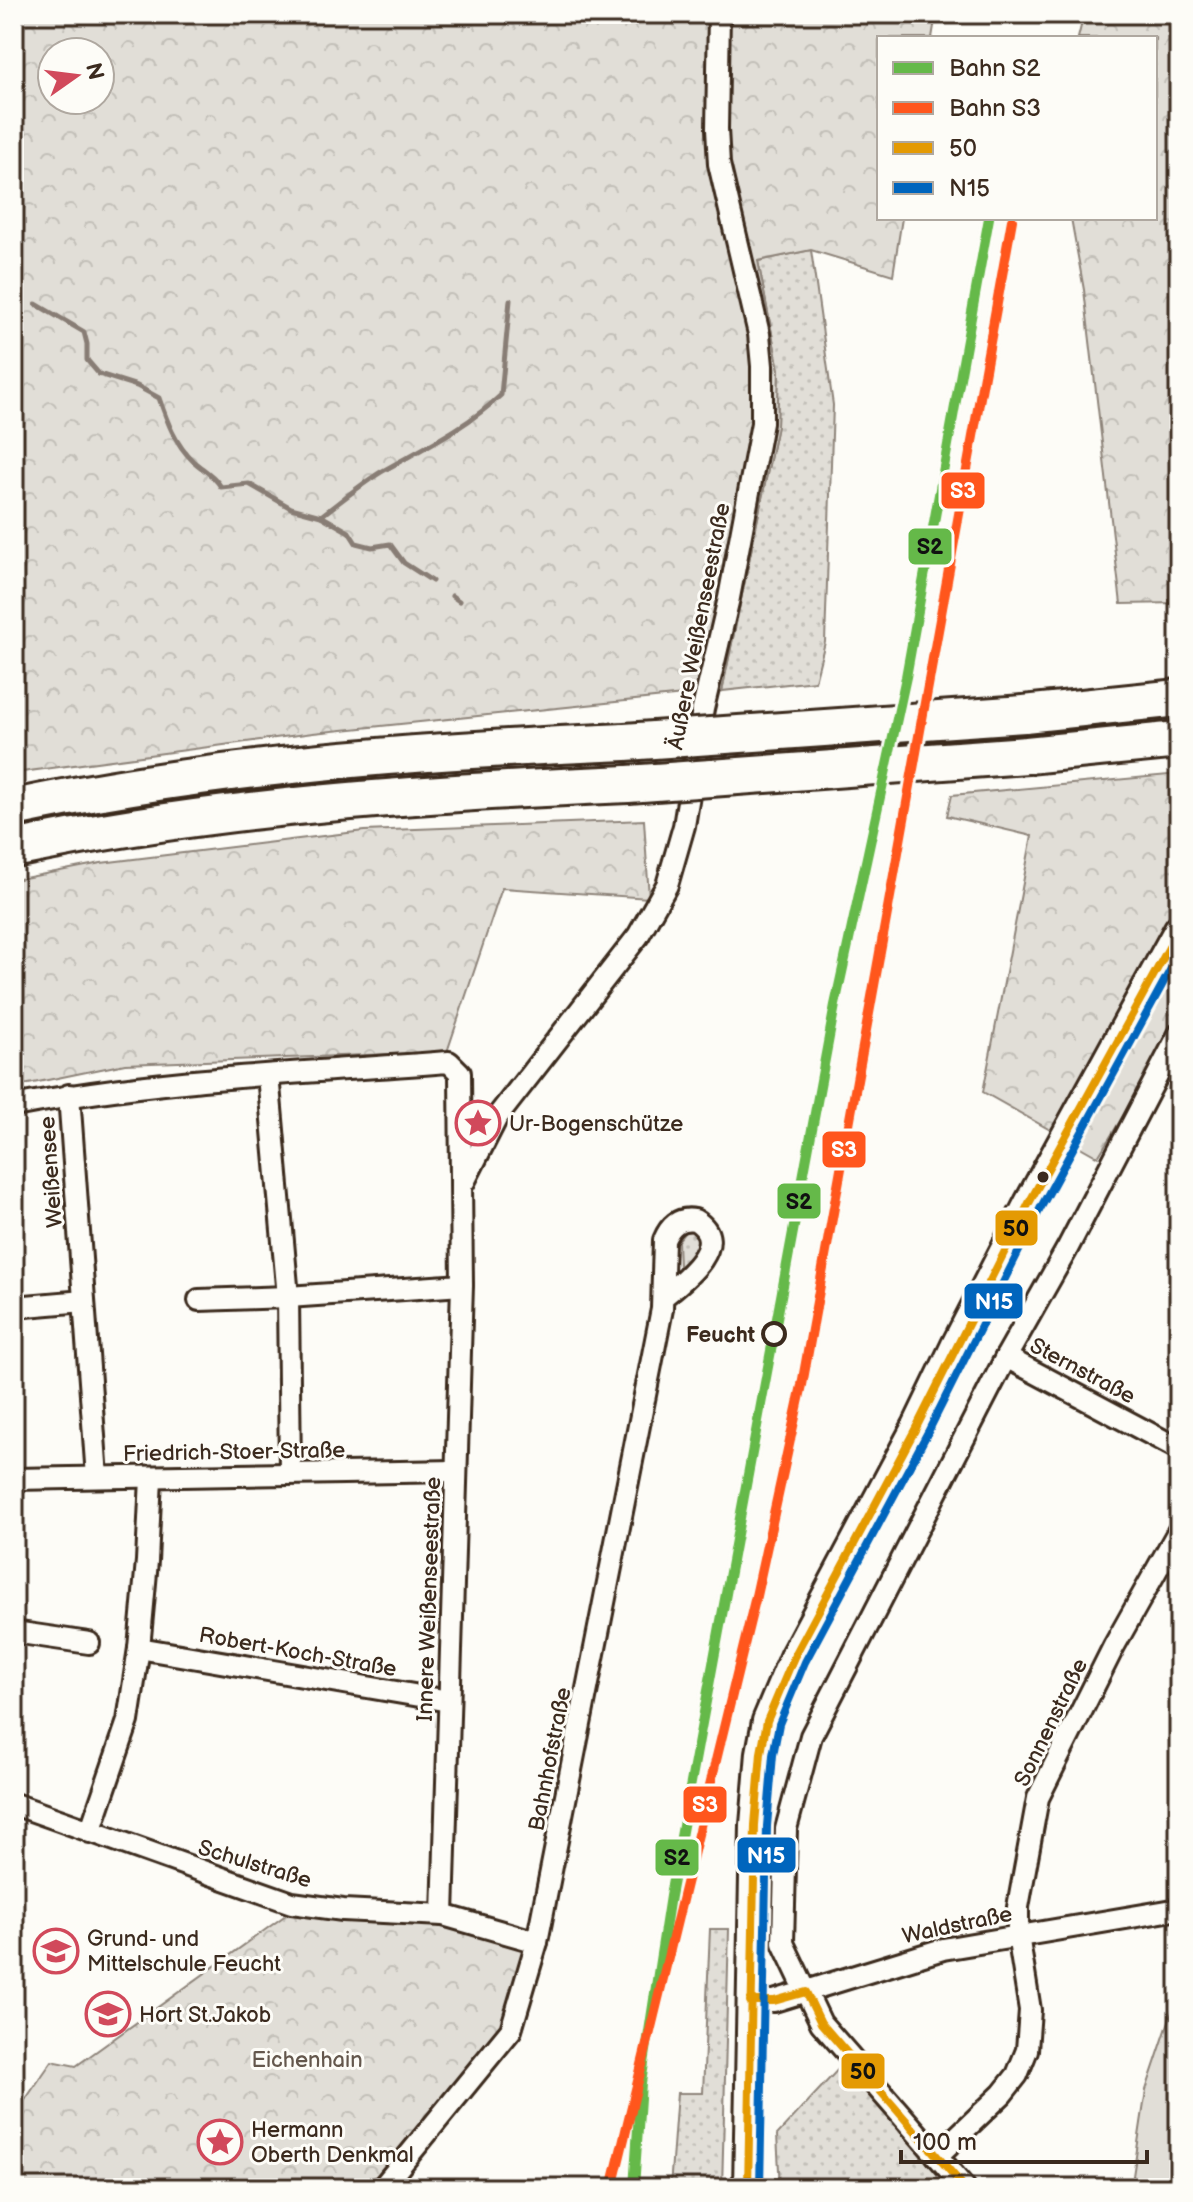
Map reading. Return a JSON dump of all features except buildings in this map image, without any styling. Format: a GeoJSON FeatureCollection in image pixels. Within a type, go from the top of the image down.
{"type":"FeatureCollection","features":[{"type":"Feature","properties":{"kind":"highway"},"geometry":{"type":"LineString","coordinates":[[14,808],[284,765],[449,750],[625,742],[1024,714],[1179,698]]}},
{"type":"Feature","properties":{"kind":"highway"},"geometry":{"type":"LineString","coordinates":[[14,849],[152,824],[297,805],[461,791],[628,784],[1027,755],[1179,740]]}},
{"type":"Feature","properties":{"kind":"main road"},"geometry":{"type":"LineString","coordinates":[[748,2188],[757,1784],[767,1721],[794,1657],[917,1426],[1022,1216],[1179,929]]}},
{"type":"Feature","properties":{"kind":"street","name":"Äußere Weißenseestraße"},"geometry":{"type":"LineString","coordinates":[[462,1185],[497,1117],[638,936],[667,885],[684,826],[703,709],[729,598],[762,423],[759,334],[719,164],[719,14]]}},
{"type":"Feature","properties":{"kind":"street"},"geometry":{"type":"LineString","coordinates":[[965,2188],[821,2023],[783,1943],[786,1829],[811,1736],[1006,1357],[1103,1182],[1179,1034]]}},
{"type":"Feature","properties":{"kind":"street","name":"Innere Weißenseestraße"},"geometry":{"type":"LineString","coordinates":[[69,1095],[115,1088],[449,1062],[460,1073],[462,1285],[443,1915]]}},
{"type":"Feature","properties":{"kind":"street"},"geometry":{"type":"LineString","coordinates":[[268,1075],[288,1297],[290,1472]]}},
{"type":"Feature","properties":{"kind":"street","name":"Weißensee"},"geometry":{"type":"LineString","coordinates":[[14,1106],[69,1095],[97,1477]]}},
{"type":"Feature","properties":{"kind":"street"},"geometry":{"type":"LineString","coordinates":[[199,1300],[462,1285]]}},
{"type":"Feature","properties":{"kind":"street","name":"Bahnhofstraße"},"geometry":{"type":"LineString","coordinates":[[382,2188],[511,2030],[537,1942],[664,1296]]}},
{"type":"Feature","properties":{"kind":"street"},"geometry":{"type":"LineString","coordinates":[[14,1307],[84,1301]]}},
{"type":"Feature","properties":{"kind":"street","name":"Sternstraße"},"geometry":{"type":"LineString","coordinates":[[1006,1357],[1179,1449]]}},
{"type":"Feature","properties":{"kind":"street","name":"Friedrich-Stoer-Straße"},"geometry":{"type":"LineString","coordinates":[[14,1479],[456,1471]]}},
{"type":"Feature","properties":{"kind":"street"},"geometry":{"type":"LineString","coordinates":[[90,1832],[128,1721],[139,1648],[151,1478]]}},
{"type":"Feature","properties":{"kind":"street","name":"Sonnenstraße"},"geometry":{"type":"LineString","coordinates":[[937,2156],[1002,2094],[1017,2075],[1027,2050],[1030,2010],[1018,1935],[1018,1907],[1038,1798],[1114,1646],[1179,1530]]}},
{"type":"Feature","properties":{"kind":"street"},"geometry":{"type":"LineString","coordinates":[[14,1632],[89,1643]]}},
{"type":"Feature","properties":{"kind":"street","name":"Robert-Koch-Straße"},"geometry":{"type":"LineString","coordinates":[[139,1648],[449,1701]]}},
{"type":"Feature","properties":{"kind":"street","name":"Schulstraße"},"geometry":{"type":"LineString","coordinates":[[14,1804],[292,1903],[343,1910],[443,1915],[537,1942]]}},
{"type":"Feature","properties":{"kind":"street","name":"Waldstraße"},"geometry":{"type":"LineString","coordinates":[[750,2001],[774,2001],[919,1955],[1018,1935],[1179,1909]]}},
{"type":"Feature","properties":{"kind":"green space"},"geometry":{"type":"Polygon","coordinates":[[[14,14],[936,14],[932,36],[877,36],[877,220],[902,220],[893,275],[811,250],[758,261],[779,370],[777,426],[722,691],[313,733],[14,773],[14,14]]]}},
{"type":"Feature","properties":{"kind":"green space"},"geometry":{"type":"Polygon","coordinates":[[[1084,14],[1179,14],[1179,603],[1121,604],[1084,290],[1071,220],[1157,220],[1157,36],[1078,36],[1084,14]]]}},
{"type":"Feature","properties":{"kind":"green space"},"geometry":{"type":"Polygon","coordinates":[[[811,250],[833,405],[825,642],[815,681],[722,691],[777,426],[779,370],[758,261],[811,250]]]}},
{"type":"Feature","properties":{"kind":"green space"},"geometry":{"type":"Polygon","coordinates":[[[1179,774],[1179,1024],[1098,1157],[983,1092],[1032,836],[947,816],[952,795],[1179,774]]]}},
{"type":"Feature","properties":{"kind":"green space"},"geometry":{"type":"Polygon","coordinates":[[[644,820],[649,898],[502,888],[447,1052],[125,1064],[14,1087],[14,880],[101,863],[364,831],[644,820]]]}},
{"type":"Feature","properties":{"kind":"green space"},"geometry":{"type":"Polygon","coordinates":[[[694,1231],[700,1238],[695,1252],[679,1267],[678,1241],[685,1232],[694,1231]]]}},
{"type":"Feature","properties":{"kind":"green space","name":"Eichenhain"},"geometry":{"type":"Polygon","coordinates":[[[290,1912],[444,1925],[526,1949],[503,2024],[366,2188],[14,2188],[14,2116],[52,2061],[76,2066],[290,1912]]]}},
{"type":"Feature","properties":{"kind":"green space"},"geometry":{"type":"Polygon","coordinates":[[[710,1929],[729,1929],[722,2188],[670,2188],[677,2093],[703,2093],[710,1929]]]}},
{"type":"Feature","properties":{"kind":"green space"},"geometry":{"type":"Polygon","coordinates":[[[1179,1991],[1179,2188],[1142,2188],[1133,2176],[1146,2090],[1179,1991]]]}},
{"type":"Feature","properties":{"kind":"green space"},"geometry":{"type":"Polygon","coordinates":[[[855,2051],[975,2188],[780,2188],[777,2135],[855,2051]]]}},
{"type":"Feature","properties":{"kind":"waterway"},"geometry":{"type":"LineString","coordinates":[[14,283],[23,292]]}},
{"type":"Feature","properties":{"kind":"waterway"},"geometry":{"type":"LineString","coordinates":[[321,516],[381,472],[459,428],[501,395],[510,300]]}},
{"type":"Feature","properties":{"kind":"waterway"},"geometry":{"type":"LineString","coordinates":[[36,304],[84,332],[87,360],[99,374],[137,386],[159,398],[176,440],[221,487],[249,484],[291,508],[321,516],[349,532],[356,543],[372,547],[390,544],[404,563],[432,581]]}},
{"type":"Feature","properties":{"kind":"waterway"},"geometry":{"type":"LineString","coordinates":[[452,596],[459,601]]}},
{"type":"Feature","properties":{"kind":"rail line","name":"S2"},"geometry":{"type":"LineString","coordinates":[[634,2188],[641,2083],[670,1896],[835,1005],[906,677],[989,220]]}},
{"type":"Feature","properties":{"kind":"rail line","name":"S3"},"geometry":{"type":"LineString","coordinates":[[612,2188],[756,1596],[802,1385],[1012,220]]}},
{"type":"Feature","properties":{"kind":"transit line","name":"50"},"geometry":{"type":"LineString","coordinates":[[748,2188],[755,1825],[767,1721],[794,1657],[917,1426],[1029,1203],[1179,929]]}},
{"type":"Feature","properties":{"kind":"transit line","name":"N15"},"geometry":{"type":"LineString","coordinates":[[760,2188],[767,1826],[779,1724],[805,1662],[928,1432],[1040,1209],[1179,954]]}},
{"type":"Feature","properties":{"kind":"transit line","name":"50"},"geometry":{"type":"LineString","coordinates":[[750,2001],[774,2001],[806,1992],[821,2023],[965,2188]]}},
{"type":"Feature","properties":{"kind":"place","name":"Ur-Bogenschütze"},"geometry":{"type":"Point","coordinates":[478,1123]}},
{"type":"Feature","properties":{"kind":"place","name":"Feucht"},"geometry":{"type":"Point","coordinates":[774,1334]}},
{"type":"Feature","properties":{"kind":"place","name":"Grund- und Mittelschule Feucht"},"geometry":{"type":"Point","coordinates":[56,1951]}},
{"type":"Feature","properties":{"kind":"place","name":"Hort St.Jakob"},"geometry":{"type":"Point","coordinates":[108,2014]}},
{"type":"Feature","properties":{"kind":"place","name":"Hermann Oberth Denkmal"},"geometry":{"type":"Point","coordinates":[220,2142]}}]}
